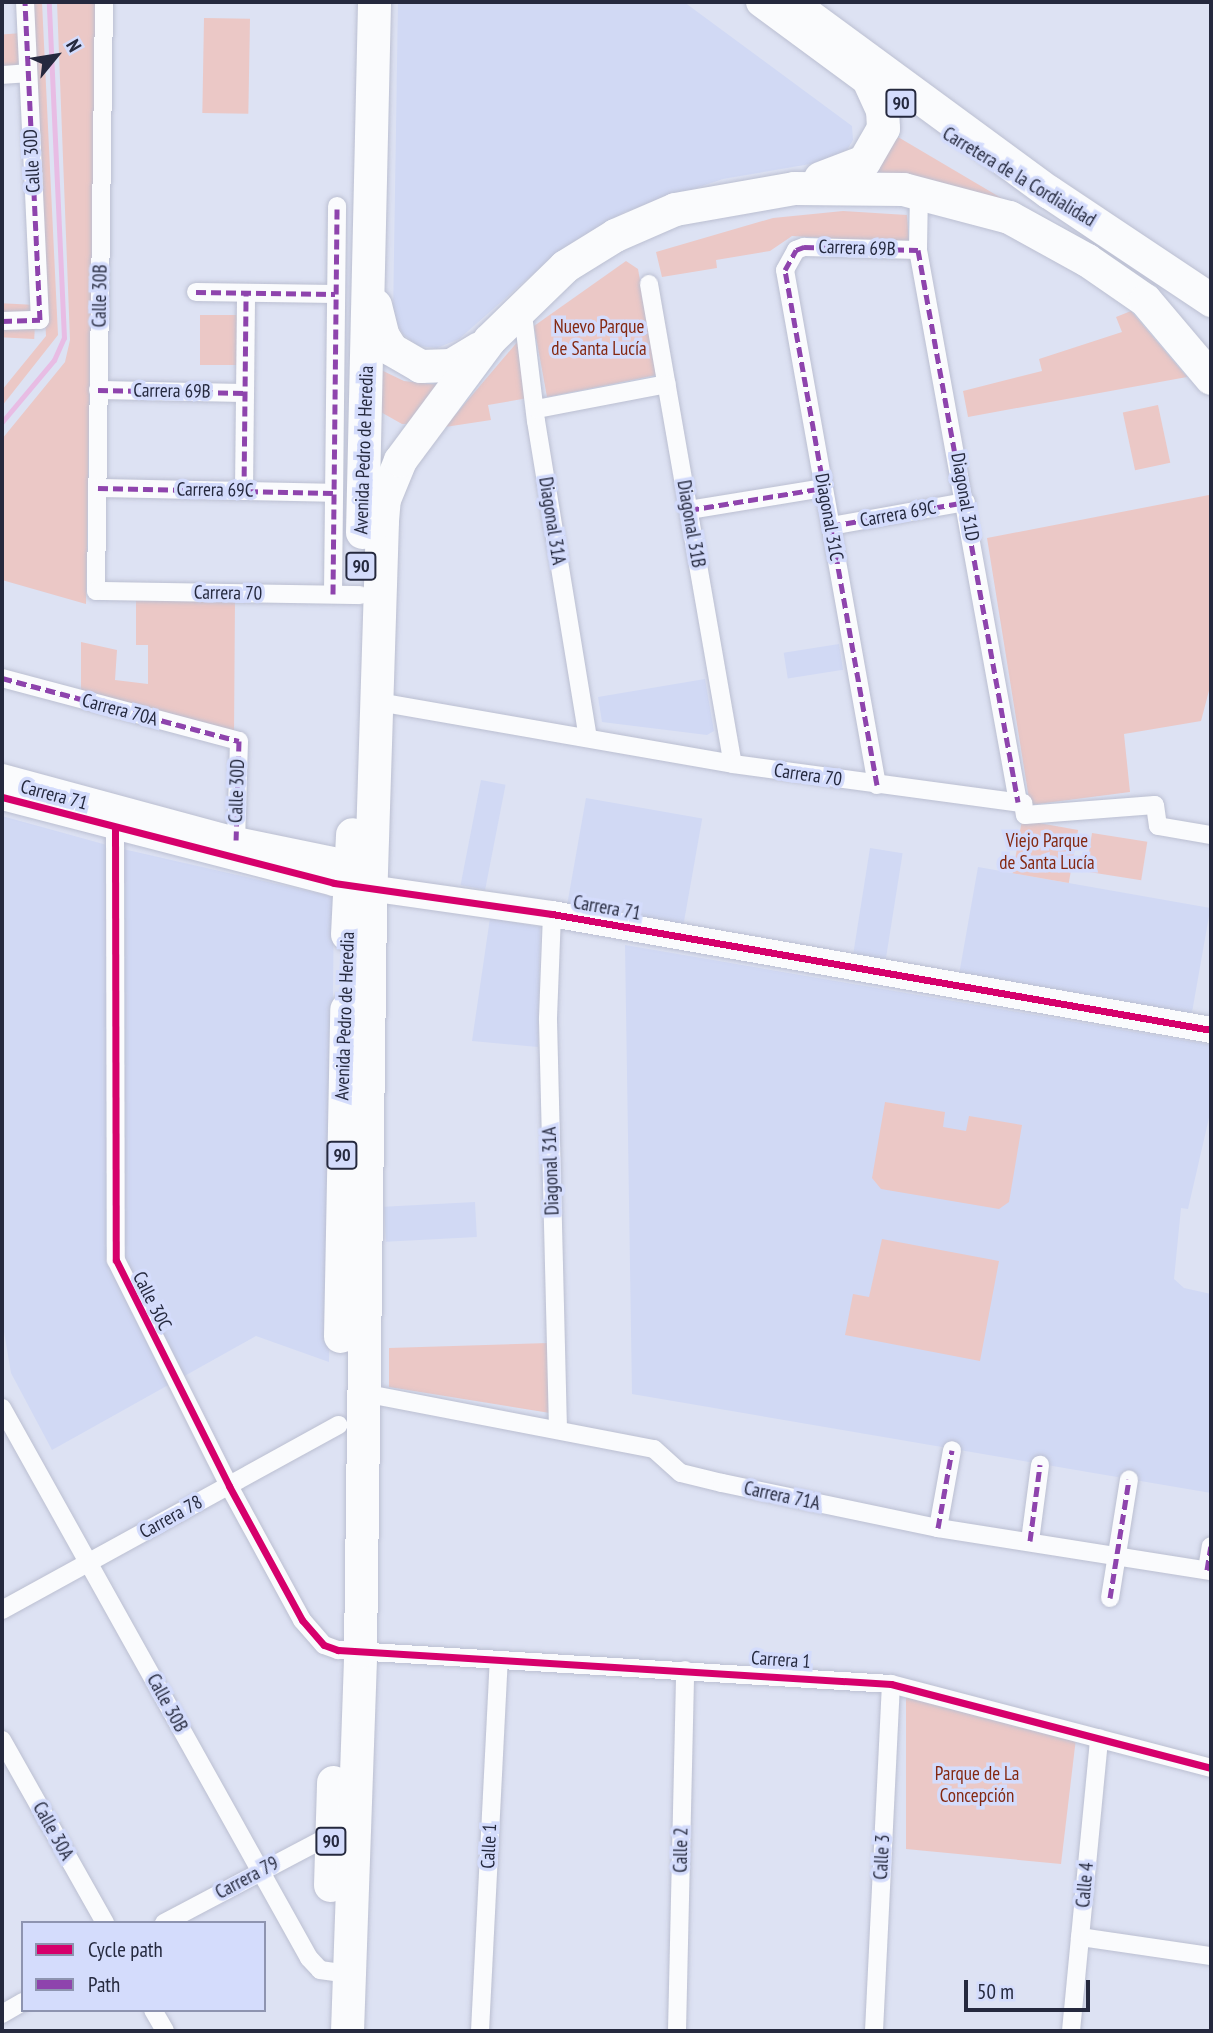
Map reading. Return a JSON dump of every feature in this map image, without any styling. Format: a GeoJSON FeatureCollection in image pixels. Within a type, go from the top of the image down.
{"type":"FeatureCollection","features":[{"type":"Feature","properties":{"kind":"highway","name":"Avenida Pedro de Heredia"},"geometry":{"type":"LineString","coordinates":[[325,2031],[339,1973],[349,1651],[363,1393],[361,876],[347,594],[369,267],[374,2]]}},
{"type":"Feature","properties":{"kind":"highway","name":"90"},"geometry":{"type":"LineString","coordinates":[[789,2],[1049,192]]}},
{"type":"Feature","properties":{"kind":"highway"},"geometry":{"type":"LineString","coordinates":[[763,192],[833,175],[864,161],[878,142],[884,122],[855,50]]}},
{"type":"Feature","properties":{"kind":"highway","name":"Carretera de la Cordialidad"},"geometry":{"type":"LineString","coordinates":[[489,340],[522,304],[565,267],[634,226],[719,198],[845,185],[919,191],[1009,217],[1087,260],[1145,300],[1210,380]]}},
{"type":"Feature","properties":{"kind":"highway","name":"Carretera de la Cordialidad"},"geometry":{"type":"LineString","coordinates":[[1049,192],[1211,300]]}},
{"type":"Feature","properties":{"kind":"highway"},"geometry":{"type":"LineString","coordinates":[[369,267],[383,336],[403,359],[435,368],[451,365],[489,340]]}},
{"type":"Feature","properties":{"kind":"highway","name":"Avenida Pedro de Heredia"},"geometry":{"type":"LineString","coordinates":[[347,2031],[339,1973],[331,1835],[349,1651],[339,1425],[361,876],[378,702],[384,499],[400,460],[489,340]]}},
{"type":"Feature","properties":{"kind":"main road","name":"Carretera de la Cordialidad"},"geometry":{"type":"LineString","coordinates":[[761,2],[870,83],[1049,192]]}},
{"type":"Feature","properties":{"kind":"street","name":"Calle 30D"},"geometry":{"type":"LineString","coordinates":[[2,321],[40,320],[25,2]]}},
{"type":"Feature","properties":{"kind":"street","name":"Calle 30B"},"geometry":{"type":"LineString","coordinates":[[96,591],[104,2]]}},
{"type":"Feature","properties":{"kind":"street"},"geometry":{"type":"LineString","coordinates":[[2,75],[28,73]]}},
{"type":"Feature","properties":{"kind":"street","name":"Diagonal 31D"},"geometry":{"type":"LineString","coordinates":[[919,191],[918,250],[966,502],[1018,802]]}},
{"type":"Feature","properties":{"kind":"street"},"geometry":{"type":"LineString","coordinates":[[337,205],[332,493],[347,594]]}},
{"type":"Feature","properties":{"kind":"street","name":"Carrera 69B"},"geometry":{"type":"LineString","coordinates":[[796,250],[814,247],[918,250]]}},
{"type":"Feature","properties":{"kind":"street","name":"Diagonal 31C"},"geometry":{"type":"LineString","coordinates":[[796,250],[785,270],[877,785]]}},
{"type":"Feature","properties":{"kind":"street","name":"Diagonal 31B"},"geometry":{"type":"LineString","coordinates":[[649,284],[733,764]]}},
{"type":"Feature","properties":{"kind":"street"},"geometry":{"type":"LineString","coordinates":[[196,292],[335,294]]}},
{"type":"Feature","properties":{"kind":"street"},"geometry":{"type":"LineString","coordinates":[[244,491],[246,293]]}},
{"type":"Feature","properties":{"kind":"street","name":"Diagonal 31A"},"geometry":{"type":"LineString","coordinates":[[522,304],[537,409],[536,421],[588,738]]}},
{"type":"Feature","properties":{"kind":"street"},"geometry":{"type":"LineString","coordinates":[[537,409],[667,384]]}},
{"type":"Feature","properties":{"kind":"street","name":"Carrera 69B"},"geometry":{"type":"LineString","coordinates":[[98,390],[245,393]]}},
{"type":"Feature","properties":{"kind":"street","name":"Carrera 69C"},"geometry":{"type":"LineString","coordinates":[[97,488],[332,493]]}},
{"type":"Feature","properties":{"kind":"street"},"geometry":{"type":"LineString","coordinates":[[689,509],[824,488]]}},
{"type":"Feature","properties":{"kind":"street","name":"Carrera 69C"},"geometry":{"type":"LineString","coordinates":[[831,526],[966,502]]}},
{"type":"Feature","properties":{"kind":"street","name":"Carrera 70"},"geometry":{"type":"LineString","coordinates":[[96,591],[347,594]]}},
{"type":"Feature","properties":{"kind":"street","name":"Carrera 70A"},"geometry":{"type":"LineString","coordinates":[[2,678],[239,741]]}},
{"type":"Feature","properties":{"kind":"street","name":"Carrera 70"},"geometry":{"type":"LineString","coordinates":[[378,702],[733,764],[1018,802],[1023,803],[1025,815],[1155,805],[1158,826],[1211,835]]}},
{"type":"Feature","properties":{"kind":"street","name":"Calle 30D"},"geometry":{"type":"LineString","coordinates":[[236,840],[239,741]]}},
{"type":"Feature","properties":{"kind":"street","name":"Carrera 71"},"geometry":{"type":"LineString","coordinates":[[2,777],[361,876]]}},
{"type":"Feature","properties":{"kind":"street","name":"Carrera 71"},"geometry":{"type":"LineString","coordinates":[[2,797],[115,827],[552,914],[1211,1030]]}},
{"type":"Feature","properties":{"kind":"street","name":"Calle 30C"},"geometry":{"type":"LineString","coordinates":[[115,827],[116,1260],[229,1486],[302,1620],[324,1645],[349,1651]]}},
{"type":"Feature","properties":{"kind":"street","name":"Diagonal 31A"},"geometry":{"type":"LineString","coordinates":[[552,914],[548,1020],[558,1428]]}},
{"type":"Feature","properties":{"kind":"street","name":"Carrera 71A"},"geometry":{"type":"LineString","coordinates":[[363,1393],[558,1428],[654,1449],[681,1473],[938,1528],[1209,1570]]}},
{"type":"Feature","properties":{"kind":"street","name":"Calle 30B"},"geometry":{"type":"LineString","coordinates":[[2,1408],[309,1958],[320,1970],[339,1973]]}},
{"type":"Feature","properties":{"kind":"street","name":"Carrera 78"},"geometry":{"type":"LineString","coordinates":[[2,1609],[339,1425]]}},
{"type":"Feature","properties":{"kind":"street"},"geometry":{"type":"LineString","coordinates":[[938,1528],[952,1450]]}},
{"type":"Feature","properties":{"kind":"street"},"geometry":{"type":"LineString","coordinates":[[1030,1541],[1041,1465]]}},
{"type":"Feature","properties":{"kind":"street"},"geometry":{"type":"LineString","coordinates":[[1110,1598],[1129,1479]]}},
{"type":"Feature","properties":{"kind":"street"},"geometry":{"type":"LineString","coordinates":[[1209,1570],[1211,1546]]}},
{"type":"Feature","properties":{"kind":"street","name":"Carrera 1"},"geometry":{"type":"LineString","coordinates":[[349,1651],[891,1684],[1211,1768]]}},
{"type":"Feature","properties":{"kind":"street","name":"Calle 1"},"geometry":{"type":"LineString","coordinates":[[480,2031],[499,1660]]}},
{"type":"Feature","properties":{"kind":"street","name":"Calle 2"},"geometry":{"type":"LineString","coordinates":[[677,2031],[685,1670]]}},
{"type":"Feature","properties":{"kind":"street","name":"Calle 3"},"geometry":{"type":"LineString","coordinates":[[874,2031],[891,1684]]}},
{"type":"Feature","properties":{"kind":"street","name":"Calle 4"},"geometry":{"type":"LineString","coordinates":[[1071,2031],[1099,1738]]}},
{"type":"Feature","properties":{"kind":"street","name":"Calle 30A"},"geometry":{"type":"LineString","coordinates":[[2,1740],[104,1921]]}},
{"type":"Feature","properties":{"kind":"street","name":"Carrera 79"},"geometry":{"type":"LineString","coordinates":[[168,1921],[331,1835]]}},
{"type":"Feature","properties":{"kind":"street"},"geometry":{"type":"LineString","coordinates":[[1080,1937],[1211,1956]]}},
{"type":"Feature","properties":{"kind":"street"},"geometry":{"type":"LineString","coordinates":[[2,2014],[21,2003]]}},
{"type":"Feature","properties":{"kind":"street"},"geometry":{"type":"LineString","coordinates":[[154,2012],[165,2031]]}},
{"type":"Feature","properties":{"kind":"shaded area"},"geometry":{"type":"Polygon","coordinates":[[[398,2],[684,2],[852,126],[853,140],[847,150],[822,162],[723,179],[624,212],[528,278],[459,339],[437,348],[418,346],[403,334],[393,317],[398,2]]]}},
{"type":"Feature","properties":{"kind":"shaded area"},"geometry":{"type":"Polygon","coordinates":[[[839,644],[843,670],[788,678],[784,653],[839,644]]]}},
{"type":"Feature","properties":{"kind":"shaded area"},"geometry":{"type":"Polygon","coordinates":[[[705,679],[714,731],[707,735],[602,722],[598,697],[705,679]]]}},
{"type":"Feature","properties":{"kind":"shaded area"},"geometry":{"type":"Polygon","coordinates":[[[481,780],[506,785],[485,890],[461,885],[481,780]]]}},
{"type":"Feature","properties":{"kind":"shaded area"},"geometry":{"type":"Polygon","coordinates":[[[586,798],[702,818],[683,925],[567,904],[586,798]]]}},
{"type":"Feature","properties":{"kind":"shaded area"},"geometry":{"type":"Polygon","coordinates":[[[2,816],[114,847],[334,897],[329,1362],[256,1336],[52,1450],[11,1373],[2,1320],[2,816]]]}},
{"type":"Feature","properties":{"kind":"shaded area"},"geometry":{"type":"Polygon","coordinates":[[[870,848],[903,853],[885,962],[853,957],[870,848]]]}},
{"type":"Feature","properties":{"kind":"shaded area"},"geometry":{"type":"Polygon","coordinates":[[[978,867],[1210,908],[1191,1017],[959,976],[978,867]]]}},
{"type":"Feature","properties":{"kind":"shaded area"},"geometry":{"type":"Polygon","coordinates":[[[490,918],[540,927],[538,1047],[472,1041],[490,918]]]}},
{"type":"Feature","properties":{"kind":"shaded area"},"geometry":{"type":"Polygon","coordinates":[[[625,945],[1211,1045],[1211,1109],[1188,1209],[1181,1208],[1174,1279],[1184,1288],[1211,1294],[1211,1493],[632,1394],[625,945]]]}},
{"type":"Feature","properties":{"kind":"shaded area"},"geometry":{"type":"Polygon","coordinates":[[[475,1202],[477,1237],[386,1242],[384,1207],[475,1202]]]}},
{"type":"Feature","properties":{"kind":"green space"},"geometry":{"type":"Polygon","coordinates":[[[29,2],[42,2],[58,335],[2,406],[2,390],[46,336],[29,2]]]}},
{"type":"Feature","properties":{"kind":"green space"},"geometry":{"type":"Polygon","coordinates":[[[57,2],[96,2],[86,604],[2,580],[2,439],[65,362],[70,340],[57,2]]]}},
{"type":"Feature","properties":{"kind":"green space"},"geometry":{"type":"Polygon","coordinates":[[[204,18],[250,19],[248,114],[202,113],[204,18]]]}},
{"type":"Feature","properties":{"kind":"green space"},"geometry":{"type":"Polygon","coordinates":[[[22,33],[24,65],[4,66],[2,34],[22,33]]]}},
{"type":"Feature","properties":{"kind":"green space"},"geometry":{"type":"Polygon","coordinates":[[[898,137],[1008,202],[875,173],[898,137]]]}},
{"type":"Feature","properties":{"kind":"green space"},"geometry":{"type":"Polygon","coordinates":[[[843,211],[907,215],[909,243],[792,236],[770,251],[716,260],[717,268],[662,277],[656,252],[773,218],[843,211]]]}},
{"type":"Feature","properties":{"kind":"green space","name":"Nuevo Parque de Santa Lucía"},"geometry":{"type":"Polygon","coordinates":[[[626,261],[638,269],[657,375],[547,397],[534,326],[626,261]]]}},
{"type":"Feature","properties":{"kind":"green space"},"geometry":{"type":"Polygon","coordinates":[[[2,303],[36,305],[34,339],[2,337],[2,303]]]}},
{"type":"Feature","properties":{"kind":"green space"},"geometry":{"type":"Polygon","coordinates":[[[1131,311],[1187,377],[968,417],[963,391],[1042,371],[1039,359],[1122,332],[1116,317],[1131,311]]]}},
{"type":"Feature","properties":{"kind":"green space"},"geometry":{"type":"Polygon","coordinates":[[[200,315],[243,315],[243,365],[200,365],[200,315]]]}},
{"type":"Feature","properties":{"kind":"green space"},"geometry":{"type":"Polygon","coordinates":[[[519,340],[528,398],[488,405],[491,420],[445,427],[519,340]]]}},
{"type":"Feature","properties":{"kind":"green space"},"geometry":{"type":"Polygon","coordinates":[[[379,369],[404,381],[440,385],[413,424],[402,424],[379,411],[379,369]]]}},
{"type":"Feature","properties":{"kind":"green space"},"geometry":{"type":"Polygon","coordinates":[[[1158,405],[1170,463],[1135,470],[1123,412],[1158,405]]]}},
{"type":"Feature","properties":{"kind":"green space"},"geometry":{"type":"Polygon","coordinates":[[[1209,495],[1211,683],[1201,721],[1124,734],[1130,792],[1030,805],[987,538],[1209,495]]]}},
{"type":"Feature","properties":{"kind":"green space"},"geometry":{"type":"Polygon","coordinates":[[[136,597],[235,599],[234,735],[81,695],[81,642],[117,650],[115,680],[148,684],[148,645],[136,645],[136,597]]]}},
{"type":"Feature","properties":{"kind":"green space","name":"Viejo Parque de Santa Lucía"},"geometry":{"type":"Polygon","coordinates":[[[1022,820],[1078,830],[1069,883],[1013,873],[1022,820]]]}},
{"type":"Feature","properties":{"kind":"green space"},"geometry":{"type":"Polygon","coordinates":[[[1092,833],[1147,842],[1141,880],[1086,872],[1092,833]]]}},
{"type":"Feature","properties":{"kind":"green space"},"geometry":{"type":"Polygon","coordinates":[[[885,1102],[945,1112],[943,1127],[966,1131],[969,1116],[1022,1125],[1009,1202],[999,1209],[881,1189],[872,1178],[885,1102]]]}},
{"type":"Feature","properties":{"kind":"green space"},"geometry":{"type":"Polygon","coordinates":[[[882,1239],[999,1261],[980,1361],[845,1335],[853,1294],[869,1297],[882,1239]]]}},
{"type":"Feature","properties":{"kind":"green space"},"geometry":{"type":"Polygon","coordinates":[[[548,1343],[550,1413],[389,1387],[389,1348],[548,1343]]]}},
{"type":"Feature","properties":{"kind":"green space","name":"Parque de La Concepción"},"geometry":{"type":"Polygon","coordinates":[[[906,1689],[1076,1738],[1061,1864],[906,1849],[906,1689]]]}},
{"type":"Feature","properties":{"kind":"waterway"},"geometry":{"type":"LineString","coordinates":[[2,422],[54,360],[64,338],[49,2]]}},
{"type":"Feature","properties":{"kind":"marked path"},"geometry":{"type":"LineString","coordinates":[[2,321],[40,320],[25,2]]}},
{"type":"Feature","properties":{"kind":"marked path"},"geometry":{"type":"LineString","coordinates":[[333,594],[337,206]]}},
{"type":"Feature","properties":{"kind":"marked path"},"geometry":{"type":"LineString","coordinates":[[877,785],[785,270],[796,250],[804,247],[918,250],[1018,802]]}},
{"type":"Feature","properties":{"kind":"marked path"},"geometry":{"type":"LineString","coordinates":[[196,292],[335,294]]}},
{"type":"Feature","properties":{"kind":"marked path"},"geometry":{"type":"LineString","coordinates":[[244,491],[246,293]]}},
{"type":"Feature","properties":{"kind":"marked path"},"geometry":{"type":"LineString","coordinates":[[98,390],[245,393]]}},
{"type":"Feature","properties":{"kind":"marked path"},"geometry":{"type":"LineString","coordinates":[[98,488],[333,493]]}},
{"type":"Feature","properties":{"kind":"marked path"},"geometry":{"type":"LineString","coordinates":[[689,510],[824,488]]}},
{"type":"Feature","properties":{"kind":"marked path"},"geometry":{"type":"LineString","coordinates":[[831,526],[966,502]]}},
{"type":"Feature","properties":{"kind":"marked path"},"geometry":{"type":"LineString","coordinates":[[2,678],[239,741],[236,840]]}},
{"type":"Feature","properties":{"kind":"marked path"},"geometry":{"type":"LineString","coordinates":[[938,1528],[952,1450]]}},
{"type":"Feature","properties":{"kind":"marked path"},"geometry":{"type":"LineString","coordinates":[[1030,1541],[1040,1465]]}},
{"type":"Feature","properties":{"kind":"marked path"},"geometry":{"type":"LineString","coordinates":[[1110,1598],[1129,1480]]}},
{"type":"Feature","properties":{"kind":"marked path"},"geometry":{"type":"LineString","coordinates":[[1207,1570],[1211,1546]]}},
{"type":"Feature","properties":{"kind":"cycle path"},"geometry":{"type":"LineString","coordinates":[[2,797],[334,883],[552,914],[1211,1030]]}},
{"type":"Feature","properties":{"kind":"cycle path"},"geometry":{"type":"LineString","coordinates":[[115,827],[116,1260],[229,1486],[302,1620],[324,1645],[338,1650],[891,1684],[1211,1768]]}}]}
